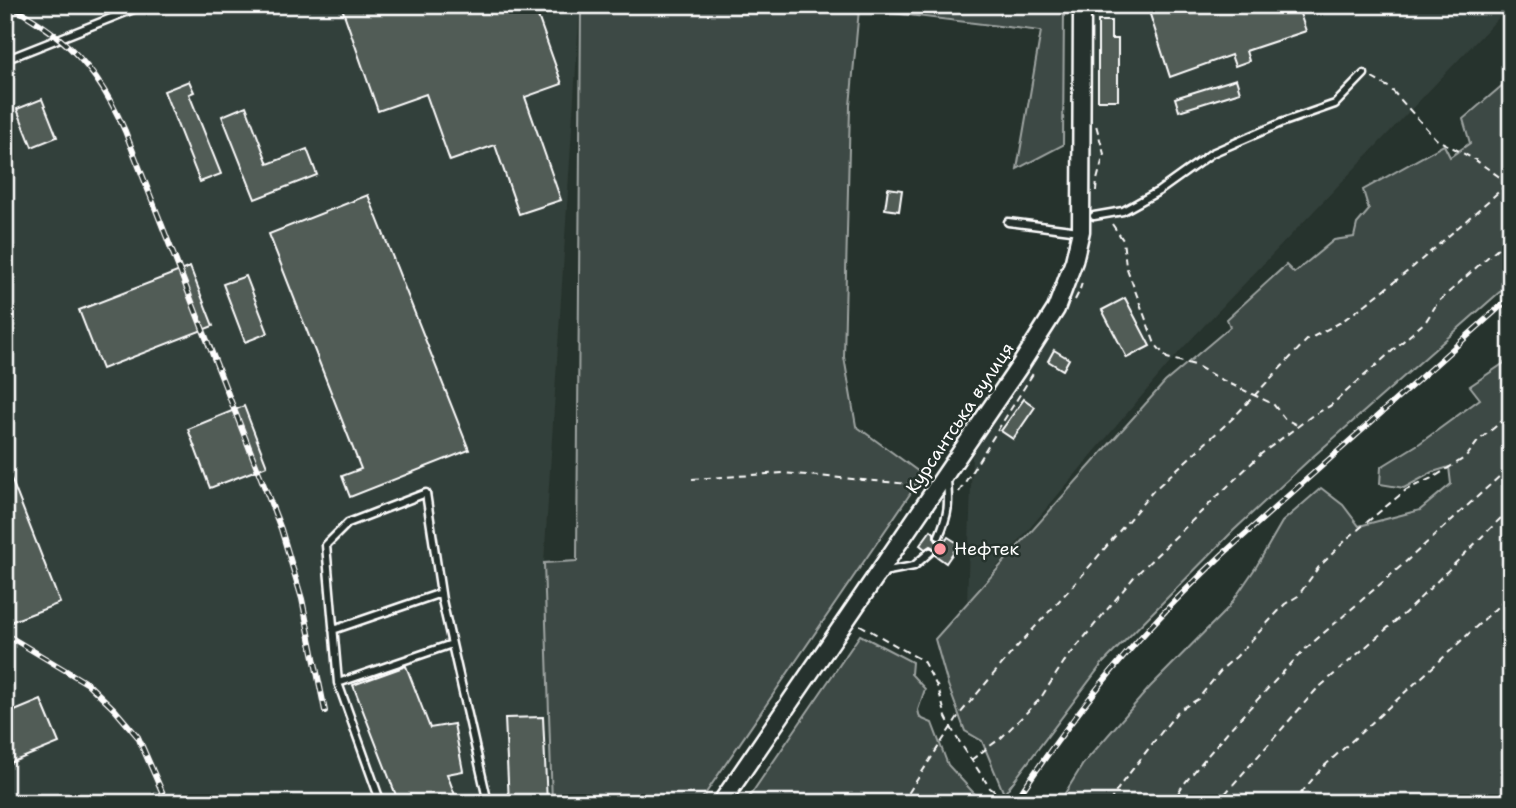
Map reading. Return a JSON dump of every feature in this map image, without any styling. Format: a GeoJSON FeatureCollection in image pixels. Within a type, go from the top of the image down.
{"type":"FeatureCollection","features":[{"type":"Feature","properties":{"kind":"street","name":"Курсантська вулиця"},"geometry":{"type":"LineString","coordinates":[[721,803],[1056,309],[1074,261],[1081,231],[1082,5]]}},
{"type":"Feature","properties":{"kind":"lane"},"geometry":{"type":"LineString","coordinates":[[5,61],[144,5]]}},
{"type":"Feature","properties":{"kind":"lane"},"geometry":{"type":"LineString","coordinates":[[1094,216],[1123,211],[1147,198],[1212,153],[1280,123],[1335,104],[1364,74]]}},
{"type":"Feature","properties":{"kind":"lane"},"geometry":{"type":"LineString","coordinates":[[1008,222],[1081,231]]}},
{"type":"Feature","properties":{"kind":"lane"},"geometry":{"type":"LineString","coordinates":[[939,536],[949,504],[942,480]]}},
{"type":"Feature","properties":{"kind":"lane"},"geometry":{"type":"LineString","coordinates":[[381,803],[338,683],[326,545],[348,523],[426,494],[441,593],[488,803]]}},
{"type":"Feature","properties":{"kind":"lane"},"geometry":{"type":"LineString","coordinates":[[878,573],[914,566],[930,552]]}},
{"type":"Feature","properties":{"kind":"lane"},"geometry":{"type":"LineString","coordinates":[[334,629],[441,593]]}},
{"type":"Feature","properties":{"kind":"lane"},"geometry":{"type":"LineString","coordinates":[[338,683],[452,643]]}},
{"type":"Feature","properties":{"kind":"path"},"geometry":{"type":"LineString","coordinates":[[902,803],[959,715],[1153,491],[1234,417],[1307,340],[1341,322],[1366,304],[1510,183],[1474,159],[1436,139],[1391,88],[1364,74]]}},
{"type":"Feature","properties":{"kind":"path"},"geometry":{"type":"LineString","coordinates":[[1106,214],[1123,240],[1126,266],[1155,344],[1167,358],[1195,365],[1218,379],[1273,404],[1285,419],[1298,426]]}},
{"type":"Feature","properties":{"kind":"path"},"geometry":{"type":"LineString","coordinates":[[971,760],[1001,738],[1040,699],[1064,662],[1133,578],[1261,454],[1313,415],[1330,406],[1426,321],[1438,302],[1511,236]]}},
{"type":"Feature","properties":{"kind":"path"},"geometry":{"type":"LineString","coordinates":[[1109,803],[1121,783],[1178,711],[1198,699],[1223,668],[1286,604],[1298,596],[1318,568],[1349,537],[1406,490],[1434,477],[1466,457],[1479,440],[1511,414]]}},
{"type":"Feature","properties":{"kind":"path"},"geometry":{"type":"LineString","coordinates":[[1172,803],[1183,785],[1229,730],[1303,651],[1511,466]]}},
{"type":"Feature","properties":{"kind":"path"},"geometry":{"type":"LineString","coordinates":[[692,480],[783,473],[942,480]]}},
{"type":"Feature","properties":{"kind":"path"},"geometry":{"type":"LineString","coordinates":[[1217,803],[1316,690],[1406,612],[1511,508]]}},
{"type":"Feature","properties":{"kind":"path"},"geometry":{"type":"LineString","coordinates":[[1293,803],[1321,769],[1511,594]]}},
{"type":"Feature","properties":{"kind":"path"},"geometry":{"type":"LineString","coordinates":[[847,618],[923,662],[938,688],[951,728],[989,788],[1011,803]]}},
{"type":"Feature","properties":{"kind":"path"},"geometry":{"type":"LineString","coordinates":[[1506,803],[1511,792]]}},
{"type":"Feature","properties":{"kind":"shaded area"},"geometry":{"type":"Polygon","coordinates":[[[5,5],[580,5],[544,563],[552,803],[5,803],[5,5]]]}},
{"type":"Feature","properties":{"kind":"shaded area"},"geometry":{"type":"Polygon","coordinates":[[[581,5],[1064,5],[1063,145],[1017,169],[1041,31],[859,9],[850,106],[844,357],[856,426],[923,475],[699,803],[552,803],[544,563],[577,561],[581,5]]]}},
{"type":"Feature","properties":{"kind":"shaded area"},"geometry":{"type":"Polygon","coordinates":[[[1083,5],[1511,5],[1180,351],[967,602],[972,456],[1073,290],[1092,161],[1083,5]]]}},
{"type":"Feature","properties":{"kind":"shaded area"},"geometry":{"type":"Polygon","coordinates":[[[1511,78],[1511,282],[1308,461],[1233,531],[1102,664],[1004,794],[982,741],[965,731],[935,639],[1165,382],[1230,327],[1227,319],[1286,265],[1294,273],[1334,240],[1354,237],[1357,224],[1369,210],[1363,190],[1444,145],[1450,157],[1470,143],[1463,119],[1511,78]]]}},
{"type":"Feature","properties":{"kind":"shaded area"},"geometry":{"type":"Polygon","coordinates":[[[1511,357],[1511,803],[1059,803],[1083,764],[1150,687],[1228,608],[1282,522],[1321,488],[1343,505],[1359,526],[1420,510],[1451,484],[1449,467],[1433,472],[1404,488],[1380,484],[1381,467],[1420,443],[1480,399],[1470,386],[1511,357]]]}},
{"type":"Feature","properties":{"kind":"shaded area"},"geometry":{"type":"Polygon","coordinates":[[[860,635],[912,662],[911,674],[925,689],[918,710],[920,718],[932,723],[948,765],[983,803],[745,803],[860,635]]]}},
{"type":"Feature","properties":{"kind":"building"},"geometry":{"type":"Polygon","coordinates":[[[341,5],[534,5],[562,84],[525,97],[561,200],[519,214],[495,145],[450,161],[426,94],[378,111],[341,5]]]}},
{"type":"Feature","properties":{"kind":"building"},"geometry":{"type":"Polygon","coordinates":[[[1147,5],[1297,5],[1306,31],[1246,51],[1249,61],[1235,66],[1231,55],[1170,77],[1147,5]]]}},
{"type":"Feature","properties":{"kind":"building"},"geometry":{"type":"Polygon","coordinates":[[[1098,21],[1111,21],[1111,39],[1118,39],[1118,100],[1098,100],[1098,21]]]}},
{"type":"Feature","properties":{"kind":"building"},"geometry":{"type":"Polygon","coordinates":[[[1236,79],[1240,92],[1179,111],[1175,98],[1236,79]]]}},
{"type":"Feature","properties":{"kind":"building"},"geometry":{"type":"Polygon","coordinates":[[[189,81],[194,92],[189,94],[221,174],[200,182],[164,91],[189,81]]]}},
{"type":"Feature","properties":{"kind":"building"},"geometry":{"type":"Polygon","coordinates":[[[42,99],[57,137],[32,147],[17,109],[42,99]]]}},
{"type":"Feature","properties":{"kind":"building"},"geometry":{"type":"Polygon","coordinates":[[[246,106],[268,164],[307,149],[317,175],[255,199],[222,116],[246,106]]]}},
{"type":"Feature","properties":{"kind":"building"},"geometry":{"type":"Polygon","coordinates":[[[888,188],[902,190],[899,211],[885,209],[888,188]]]}},
{"type":"Feature","properties":{"kind":"building"},"geometry":{"type":"Polygon","coordinates":[[[368,195],[469,450],[350,497],[342,476],[361,469],[269,234],[368,195]]]}},
{"type":"Feature","properties":{"kind":"building"},"geometry":{"type":"Polygon","coordinates":[[[190,267],[213,326],[102,369],[79,310],[190,267]]]}},
{"type":"Feature","properties":{"kind":"building"},"geometry":{"type":"Polygon","coordinates":[[[246,276],[268,333],[245,342],[223,284],[246,276]]]}},
{"type":"Feature","properties":{"kind":"building"},"geometry":{"type":"Polygon","coordinates":[[[1125,298],[1150,346],[1127,358],[1102,310],[1125,298]]]}},
{"type":"Feature","properties":{"kind":"building"},"geometry":{"type":"Polygon","coordinates":[[[1054,350],[1069,359],[1063,370],[1048,361],[1054,350]]]}},
{"type":"Feature","properties":{"kind":"building"},"geometry":{"type":"Polygon","coordinates":[[[1024,399],[1035,407],[1013,439],[1001,431],[1024,399]]]}},
{"type":"Feature","properties":{"kind":"building"},"geometry":{"type":"Polygon","coordinates":[[[244,406],[267,466],[210,488],[188,429],[244,406]]]}},
{"type":"Feature","properties":{"kind":"building"},"geometry":{"type":"Polygon","coordinates":[[[5,463],[60,603],[5,624],[5,463]]]}},
{"type":"Feature","properties":{"kind":"building","name":"Нефтек"},"geometry":{"type":"Polygon","coordinates":[[[931,530],[936,541],[946,540],[948,537],[959,544],[946,563],[935,555],[934,548],[930,546],[925,549],[920,545],[931,530]]]}},
{"type":"Feature","properties":{"kind":"building"},"geometry":{"type":"Polygon","coordinates":[[[406,666],[430,728],[454,724],[463,771],[447,774],[458,803],[399,803],[353,685],[406,666]]]}},
{"type":"Feature","properties":{"kind":"building"},"geometry":{"type":"Polygon","coordinates":[[[41,700],[59,743],[5,765],[5,715],[41,700]]]}},
{"type":"Feature","properties":{"kind":"building"},"geometry":{"type":"Polygon","coordinates":[[[543,717],[547,803],[509,803],[505,718],[543,717]]]}},
{"type":"Feature","properties":{"kind":"railway"},"geometry":{"type":"LineString","coordinates":[[10,5],[54,34],[81,59],[106,93],[125,131],[281,529],[302,599],[325,711]]}},
{"type":"Feature","properties":{"kind":"railway"},"geometry":{"type":"LineString","coordinates":[[1014,803],[1099,687],[1180,596],[1223,554],[1511,297]]}},
{"type":"Feature","properties":{"kind":"railway"},"geometry":{"type":"LineString","coordinates":[[5,634],[88,684],[115,710],[138,737],[167,803]]}},
{"type":"Feature","properties":{"kind":"place","name":"Нефтек"},"geometry":{"type":"Point","coordinates":[940,549]}}]}
